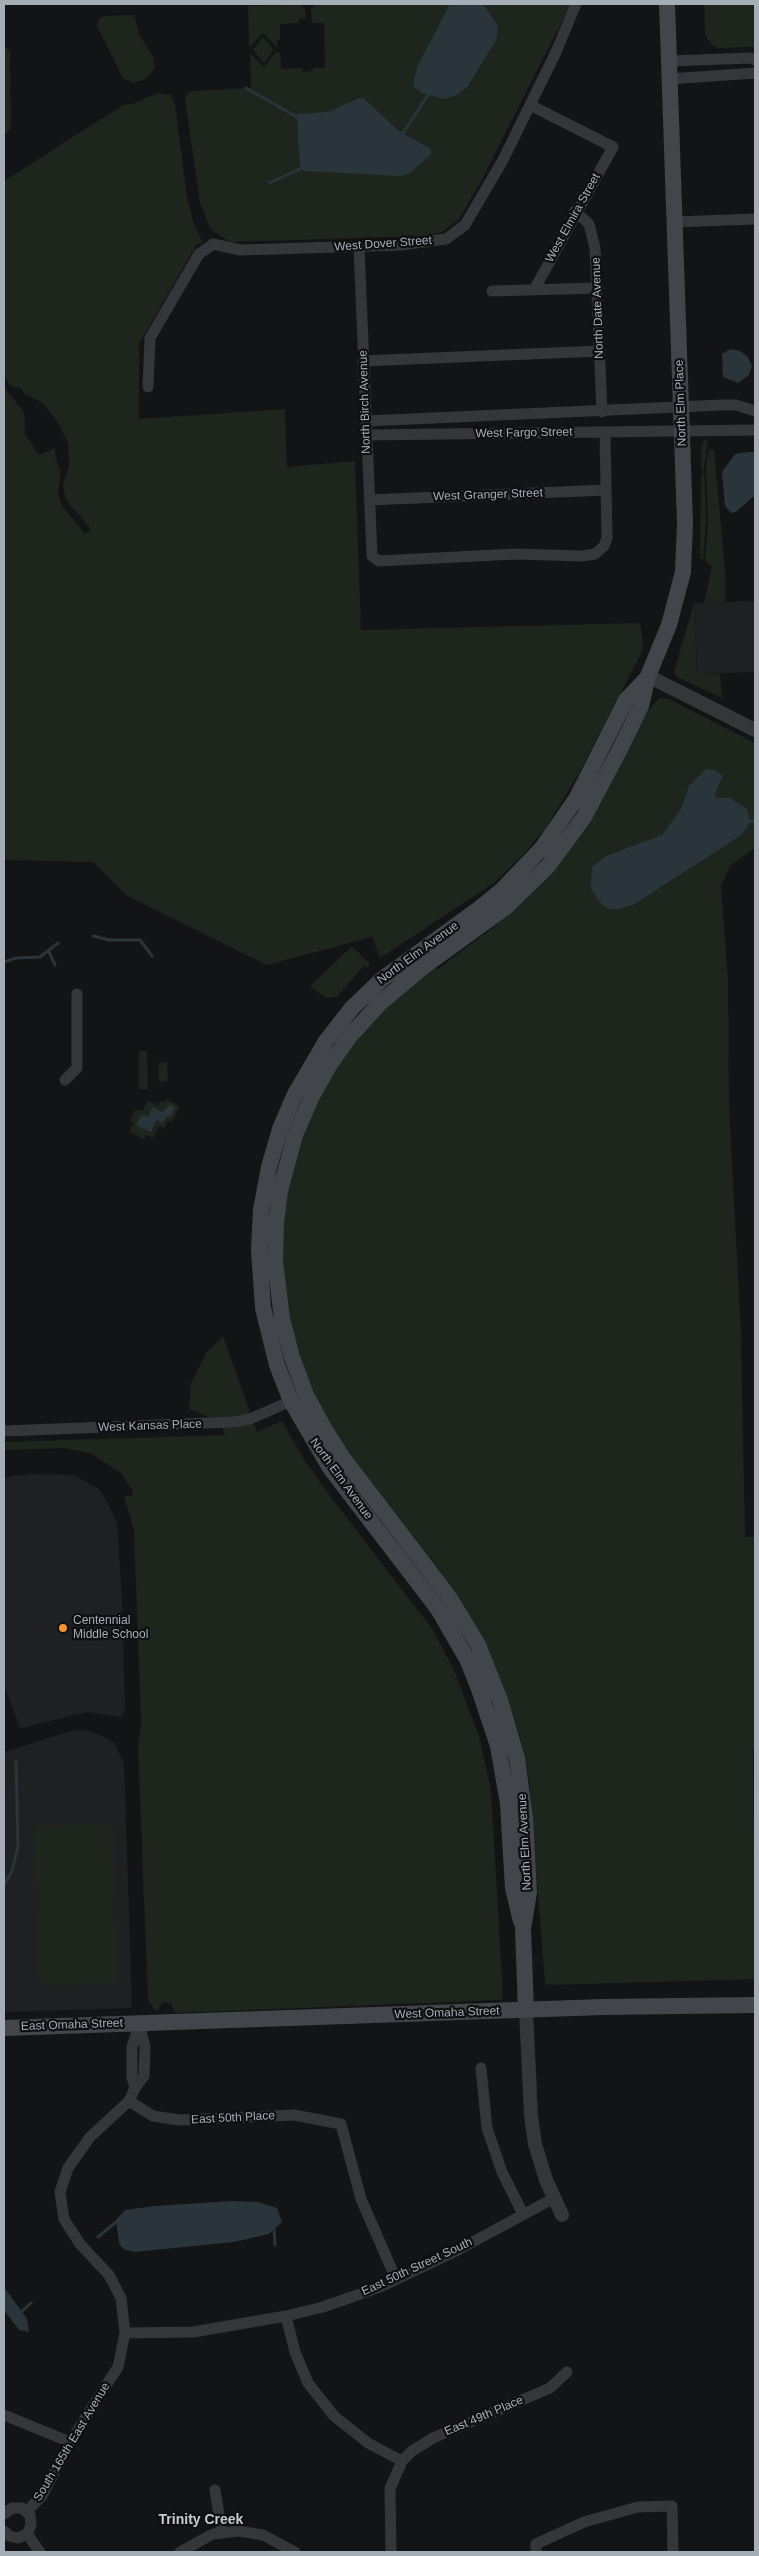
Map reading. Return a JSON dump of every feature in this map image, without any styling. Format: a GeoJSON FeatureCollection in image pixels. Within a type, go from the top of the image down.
{"type":"FeatureCollection","features":[{"type":"Feature","properties":{"kind":"main road","name":"North Elm Place"},"geometry":{"type":"LineString","coordinates":[[648,676],[669,625],[683,572],[685,523],[667,4]]}},
{"type":"Feature","properties":{"kind":"main road","name":"North Elm Avenue"},"geometry":{"type":"LineString","coordinates":[[526,2010],[523,1929],[513,1888],[508,1804],[498,1746],[490,1717],[468,1661],[438,1608],[320,1452],[299,1398],[272,1347],[262,1301],[259,1250],[272,1190],[274,1146],[295,1094],[314,1058],[344,1031],[381,980],[502,890],[542,848],[576,799],[626,700],[648,676]]}},
{"type":"Feature","properties":{"kind":"main road","name":"West Omaha Street"},"geometry":{"type":"LineString","coordinates":[[140,2023],[526,2010],[755,2005]]}},
{"type":"Feature","properties":{"kind":"main road","name":"East Omaha Street"},"geometry":{"type":"LineString","coordinates":[[4,2028],[140,2023]]}},
{"type":"Feature","properties":{"kind":"street","name":"West Dover Street"},"geometry":{"type":"LineString","coordinates":[[148,387],[150,338],[199,254],[213,244],[241,250],[401,245],[446,240],[466,225],[503,160],[576,4]]}},
{"type":"Feature","properties":{"kind":"street"},"geometry":{"type":"LineString","coordinates":[[669,61],[752,58],[755,60]]}},
{"type":"Feature","properties":{"kind":"street"},"geometry":{"type":"LineString","coordinates":[[669,78],[755,73]]}},
{"type":"Feature","properties":{"kind":"street","name":"West Elmira Street"},"geometry":{"type":"LineString","coordinates":[[530,105],[613,147],[534,290]]}},
{"type":"Feature","properties":{"kind":"street","name":"North Date Avenue"},"geometry":{"type":"LineString","coordinates":[[576,211],[589,224],[593,236],[598,288],[602,412]]}},
{"type":"Feature","properties":{"kind":"street"},"geometry":{"type":"LineString","coordinates":[[674,222],[755,218]]}},
{"type":"Feature","properties":{"kind":"street","name":"North Birch Avenue"},"geometry":{"type":"LineString","coordinates":[[359,247],[372,556],[380,561],[515,554],[582,556],[596,554],[604,546],[607,538],[606,490]]}},
{"type":"Feature","properties":{"kind":"street"},"geometry":{"type":"LineString","coordinates":[[492,291],[598,288]]}},
{"type":"Feature","properties":{"kind":"street"},"geometry":{"type":"LineString","coordinates":[[364,361],[600,351]]}},
{"type":"Feature","properties":{"kind":"street"},"geometry":{"type":"LineString","coordinates":[[681,408],[736,405],[755,411]]}},
{"type":"Feature","properties":{"kind":"street","name":"West Fargo Street"},"geometry":{"type":"LineString","coordinates":[[366,421],[681,408]]}},
{"type":"Feature","properties":{"kind":"street"},"geometry":{"type":"LineString","coordinates":[[682,430],[755,430]]}},
{"type":"Feature","properties":{"kind":"street","name":"West Fargo Street"},"geometry":{"type":"LineString","coordinates":[[367,436],[682,430]]}},
{"type":"Feature","properties":{"kind":"street"},"geometry":{"type":"LineString","coordinates":[[605,432],[606,490]]}},
{"type":"Feature","properties":{"kind":"street","name":"West Granger Street"},"geometry":{"type":"LineString","coordinates":[[369,500],[606,490]]}},
{"type":"Feature","properties":{"kind":"street"},"geometry":{"type":"LineString","coordinates":[[648,676],[755,730]]}},
{"type":"Feature","properties":{"kind":"street"},"geometry":{"type":"LineString","coordinates":[[65,1080],[77,1068],[77,994]]}},
{"type":"Feature","properties":{"kind":"street","name":"West Kansas Place"},"geometry":{"type":"LineString","coordinates":[[4,1431],[233,1422],[250,1419],[299,1398]]}},
{"type":"Feature","properties":{"kind":"street"},"geometry":{"type":"LineString","coordinates":[[526,2010],[533,2130],[539,2160],[562,2215]]}},
{"type":"Feature","properties":{"kind":"street","name":"South 165th East Avenue"},"geometry":{"type":"LineString","coordinates":[[26,2511],[35,2505],[42,2496],[70,2442],[118,2367],[125,2333],[121,2298],[108,2275],[80,2244],[64,2219],[60,2192],[68,2168],[90,2138],[129,2101],[135,2088],[132,2078],[132,2047],[140,2023]]}},
{"type":"Feature","properties":{"kind":"street"},"geometry":{"type":"LineString","coordinates":[[481,2068],[487,2128],[502,2172],[523,2214]]}},
{"type":"Feature","properties":{"kind":"street","name":"East 50th Place"},"geometry":{"type":"LineString","coordinates":[[129,2101],[153,2116],[179,2120],[294,2114],[341,2124],[361,2199],[396,2280]]}},
{"type":"Feature","properties":{"kind":"street","name":"East 50th Street South"},"geometry":{"type":"LineString","coordinates":[[125,2333],[193,2332],[286,2316],[323,2306],[396,2280],[458,2250],[554,2198]]}},
{"type":"Feature","properties":{"kind":"street"},"geometry":{"type":"LineString","coordinates":[[286,2316],[295,2352],[308,2383],[329,2409],[368,2443],[402,2461],[390,2489],[391,2552]]}},
{"type":"Feature","properties":{"kind":"street","name":"East 49th Place"},"geometry":{"type":"LineString","coordinates":[[402,2461],[412,2451],[434,2438],[550,2388],[567,2372]]}},
{"type":"Feature","properties":{"kind":"street"},"geometry":{"type":"LineString","coordinates":[[4,2415],[70,2442]]}},
{"type":"Feature","properties":{"kind":"street"},"geometry":{"type":"LineString","coordinates":[[215,2490],[222,2533]]}},
{"type":"Feature","properties":{"kind":"street"},"geometry":{"type":"LineString","coordinates":[[536,2548],[584,2522],[638,2507],[672,2506],[673,2552]]}},
{"type":"Feature","properties":{"kind":"street"},"geometry":{"type":"LineString","coordinates":[[4,2514],[17,2507],[26,2511],[32,2525],[27,2534],[14,2538],[4,2531]]}},
{"type":"Feature","properties":{"kind":"street"},"geometry":{"type":"LineString","coordinates":[[180,2552],[213,2534],[239,2531],[263,2535],[295,2552]]}},
{"type":"Feature","properties":{"kind":"street"},"geometry":{"type":"LineString","coordinates":[[27,2534],[40,2552]]}},
{"type":"Feature","properties":{"kind":"shaded area"},"geometry":{"type":"Polygon","coordinates":[[[450,4],[483,4],[497,24],[498,30],[496,40],[468,86],[459,94],[445,99],[422,93],[414,87],[414,80],[418,65],[450,4]]]}},
{"type":"Feature","properties":{"kind":"shaded area"},"geometry":{"type":"Polygon","coordinates":[[[571,4],[479,185],[459,219],[442,232],[426,236],[230,242],[211,230],[200,203],[185,100],[187,93],[193,91],[251,88],[250,53],[264,67],[277,51],[280,53],[281,69],[302,68],[302,72],[312,71],[313,68],[325,68],[324,23],[312,23],[311,9],[315,5],[571,4]]]}},
{"type":"Feature","properties":{"kind":"shaded area"},"geometry":{"type":"Polygon","coordinates":[[[704,4],[755,4],[755,47],[718,48],[712,45],[705,35],[704,4]]]}},
{"type":"Feature","properties":{"kind":"shaded area"},"geometry":{"type":"Polygon","coordinates":[[[300,5],[305,9],[306,18],[299,19],[299,23],[280,24],[280,40],[277,40],[277,47],[263,33],[249,48],[248,6],[300,5]]]}},
{"type":"Feature","properties":{"kind":"shaded area"},"geometry":{"type":"Polygon","coordinates":[[[134,15],[139,34],[153,57],[155,68],[146,79],[133,83],[123,78],[97,26],[98,20],[104,16],[134,15]]]}},
{"type":"Feature","properties":{"kind":"shaded area"},"geometry":{"type":"Polygon","coordinates":[[[263,37],[274,50],[264,63],[253,50],[263,37]]]}},
{"type":"Feature","properties":{"kind":"shaded area"},"geometry":{"type":"Polygon","coordinates":[[[4,45],[10,52],[11,128],[7,133],[4,133],[4,45]]]}},
{"type":"Feature","properties":{"kind":"shaded area"},"geometry":{"type":"Polygon","coordinates":[[[158,93],[171,95],[175,105],[187,197],[193,221],[203,243],[197,244],[139,344],[139,419],[285,409],[287,467],[355,461],[361,630],[640,623],[643,639],[642,652],[578,775],[545,829],[521,857],[494,883],[380,958],[372,937],[267,965],[127,896],[93,862],[4,860],[4,387],[24,412],[25,434],[39,455],[55,448],[55,457],[61,472],[58,492],[61,504],[85,534],[91,529],[66,500],[63,485],[69,467],[68,442],[58,423],[43,403],[25,394],[20,388],[11,386],[4,377],[4,181],[123,105],[132,104],[158,93]]]}},
{"type":"Feature","properties":{"kind":"shaded area"},"geometry":{"type":"Polygon","coordinates":[[[362,97],[399,131],[431,149],[431,154],[410,173],[401,176],[303,171],[300,169],[297,114],[328,112],[362,97]]]}},
{"type":"Feature","properties":{"kind":"shaded area"},"geometry":{"type":"Polygon","coordinates":[[[730,349],[740,351],[748,357],[752,366],[749,375],[738,383],[723,377],[722,354],[730,349]]]}},
{"type":"Feature","properties":{"kind":"shaded area"},"geometry":{"type":"Polygon","coordinates":[[[705,439],[708,442],[704,467],[706,519],[703,561],[700,557],[701,475],[704,472],[701,468],[701,448],[705,439]]]}},
{"type":"Feature","properties":{"kind":"shaded area"},"geometry":{"type":"Polygon","coordinates":[[[709,449],[714,450],[725,570],[725,602],[704,603],[712,567],[705,561],[708,524],[706,466],[709,449]]]}},
{"type":"Feature","properties":{"kind":"shaded area"},"geometry":{"type":"Polygon","coordinates":[[[755,452],[755,495],[736,512],[731,513],[725,506],[722,472],[735,454],[755,452]]]}},
{"type":"Feature","properties":{"kind":"shaded area"},"geometry":{"type":"Polygon","coordinates":[[[755,601],[755,672],[697,674],[694,603],[755,601]]]}},
{"type":"Feature","properties":{"kind":"shaded area"},"geometry":{"type":"Polygon","coordinates":[[[694,603],[697,674],[720,674],[722,698],[677,677],[674,672],[694,603]]]}},
{"type":"Feature","properties":{"kind":"shaded area"},"geometry":{"type":"Polygon","coordinates":[[[662,698],[669,699],[755,743],[755,848],[731,865],[721,885],[728,981],[729,1108],[741,1332],[745,1537],[755,1537],[755,1749],[753,1749],[755,1979],[549,1985],[545,1983],[529,1778],[520,1737],[507,1696],[480,1633],[357,1465],[320,1407],[298,1356],[288,1311],[290,1308],[287,1307],[282,1234],[286,1199],[301,1140],[312,1112],[335,1070],[361,1034],[390,1003],[435,968],[438,969],[494,927],[548,877],[590,821],[646,714],[657,700],[662,698]]]}},
{"type":"Feature","properties":{"kind":"shaded area"},"geometry":{"type":"Polygon","coordinates":[[[706,769],[715,770],[723,776],[715,793],[716,798],[730,798],[747,809],[750,821],[747,828],[740,836],[633,905],[619,909],[609,909],[602,905],[591,889],[592,867],[606,856],[662,835],[681,809],[689,786],[706,769]]]}},
{"type":"Feature","properties":{"kind":"shaded area"},"geometry":{"type":"Polygon","coordinates":[[[352,946],[370,964],[367,968],[364,965],[337,997],[326,998],[310,986],[352,946]]]}},
{"type":"Feature","properties":{"kind":"shaded area"},"geometry":{"type":"Polygon","coordinates":[[[139,1051],[147,1051],[148,1089],[139,1089],[139,1051]]]}},
{"type":"Feature","properties":{"kind":"shaded area"},"geometry":{"type":"Polygon","coordinates":[[[167,1062],[168,1081],[159,1082],[159,1063],[167,1062]]]}},
{"type":"Feature","properties":{"kind":"shaded area"},"geometry":{"type":"Polygon","coordinates":[[[166,1099],[180,1106],[172,1122],[168,1121],[164,1129],[159,1126],[153,1138],[146,1135],[144,1139],[129,1132],[133,1123],[130,1121],[135,1110],[143,1110],[148,1101],[158,1106],[160,1101],[164,1103],[166,1099]]]}},
{"type":"Feature","properties":{"kind":"shaded area"},"geometry":{"type":"Polygon","coordinates":[[[170,1105],[175,1107],[171,1116],[166,1117],[163,1123],[156,1120],[151,1132],[136,1125],[142,1115],[148,1117],[153,1107],[162,1112],[170,1105]]]}},
{"type":"Feature","properties":{"kind":"shaded area"},"geometry":{"type":"Polygon","coordinates":[[[223,1336],[257,1432],[282,1421],[303,1458],[331,1497],[433,1630],[454,1670],[479,1736],[491,1790],[503,1997],[501,2000],[175,2013],[171,2004],[165,2002],[161,2004],[158,2011],[155,2010],[148,2000],[138,1749],[141,1724],[134,1530],[124,1496],[132,1496],[133,1491],[121,1473],[90,1453],[63,1448],[4,1450],[4,1442],[225,1435],[219,1421],[189,1409],[191,1383],[206,1353],[223,1336]]]}},
{"type":"Feature","properties":{"kind":"shaded area","name":"Centennial Middle School"},"geometry":{"type":"Polygon","coordinates":[[[33,1474],[73,1475],[99,1489],[117,1523],[122,1600],[125,1708],[121,1717],[87,1712],[22,1728],[19,1726],[4,1685],[4,1477],[33,1474]]]}},
{"type":"Feature","properties":{"kind":"shaded area"},"geometry":{"type":"Polygon","coordinates":[[[74,1730],[90,1731],[109,1739],[117,1747],[124,1764],[132,2008],[4,2012],[4,1752],[74,1730]]]}},
{"type":"Feature","properties":{"kind":"shaded area"},"geometry":{"type":"Polygon","coordinates":[[[113,1823],[119,1982],[39,1986],[33,1827],[113,1823]]]}},
{"type":"Feature","properties":{"kind":"shaded area"},"geometry":{"type":"Polygon","coordinates":[[[232,2201],[258,2202],[277,2208],[282,2222],[269,2234],[234,2242],[134,2252],[123,2249],[119,2243],[116,2220],[125,2210],[154,2206],[232,2201]]]}},
{"type":"Feature","properties":{"kind":"shaded area"},"geometry":{"type":"Polygon","coordinates":[[[4,2287],[27,2319],[29,2332],[19,2330],[4,2310],[4,2287]]]}},
{"type":"Feature","properties":{"kind":"waterway"},"geometry":{"type":"LineString","coordinates":[[246,88],[297,117]]}},
{"type":"Feature","properties":{"kind":"waterway"},"geometry":{"type":"LineString","coordinates":[[403,133],[428,95]]}},
{"type":"Feature","properties":{"kind":"waterway"},"geometry":{"type":"LineString","coordinates":[[269,183],[300,169]]}},
{"type":"Feature","properties":{"kind":"waterway"},"geometry":{"type":"LineString","coordinates":[[750,821],[755,821]]}},
{"type":"Feature","properties":{"kind":"waterway"},"geometry":{"type":"LineString","coordinates":[[93,936],[109,940],[140,940],[152,956]]}},
{"type":"Feature","properties":{"kind":"waterway"},"geometry":{"type":"LineString","coordinates":[[4,962],[16,958],[40,957],[58,943]]}},
{"type":"Feature","properties":{"kind":"waterway"},"geometry":{"type":"LineString","coordinates":[[49,952],[55,965]]}},
{"type":"Feature","properties":{"kind":"waterway"},"geometry":{"type":"LineString","coordinates":[[4,1885],[12,1871],[18,1847],[16,1761]]}},
{"type":"Feature","properties":{"kind":"waterway"},"geometry":{"type":"LineString","coordinates":[[98,2237],[116,2222]]}},
{"type":"Feature","properties":{"kind":"waterway"},"geometry":{"type":"LineString","coordinates":[[274,2229],[275,2245]]}},
{"type":"Feature","properties":{"kind":"waterway"},"geometry":{"type":"LineString","coordinates":[[21,2312],[31,2303]]}},
{"type":"Feature","properties":{"kind":"place","name":"Centennial Middle School"},"geometry":{"type":"Point","coordinates":[63,1628]}},
{"type":"Feature","properties":{"kind":"district","name":"Trinity Creek"},"geometry":{"type":"Point","coordinates":[201,2520]}}]}
